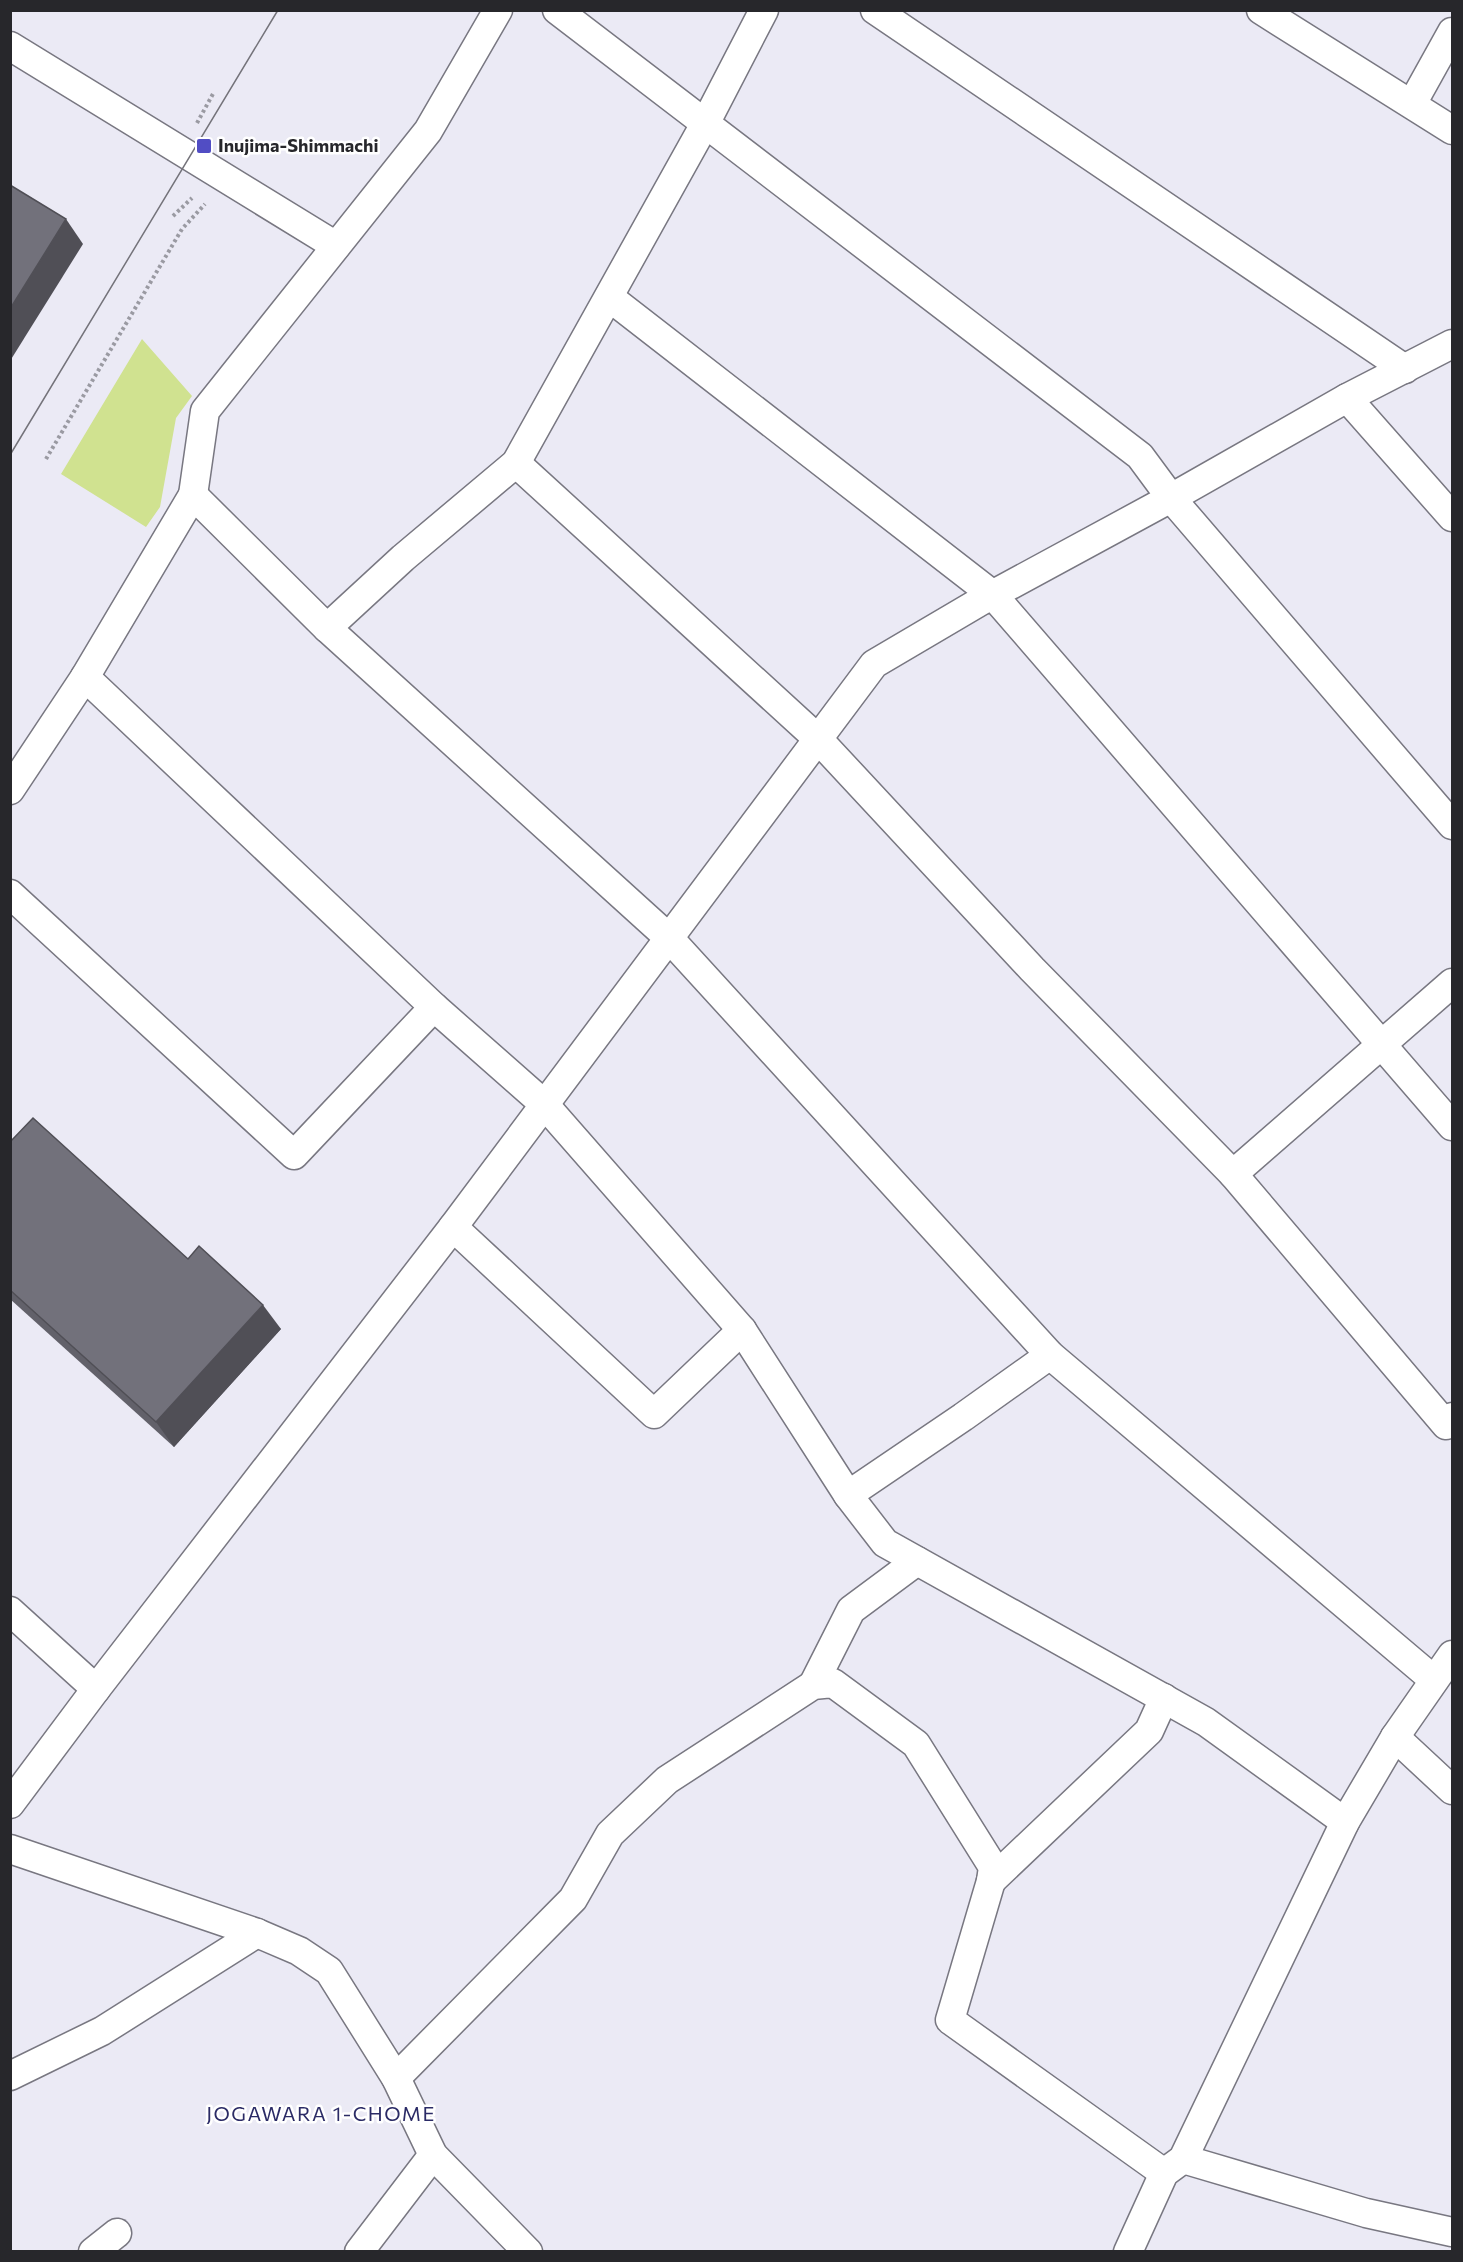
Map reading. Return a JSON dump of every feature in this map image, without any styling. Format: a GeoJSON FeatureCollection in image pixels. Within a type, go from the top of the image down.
{"type":"FeatureCollection","features":[{"type":"Feature","properties":{"kind":"street"},"geometry":{"type":"LineString","coordinates":[[10,790],[85,677],[193,495],[205,411],[428,131],[498,10]]}},
{"type":"Feature","properties":{"kind":"street"},"geometry":{"type":"LineString","coordinates":[[557,10],[1140,456],[1171,498],[1452,825]]}},
{"type":"Feature","properties":{"kind":"street"},"geometry":{"type":"LineString","coordinates":[[327,628],[403,558],[516,463],[706,122],[764,10]]}},
{"type":"Feature","properties":{"kind":"street"},"geometry":{"type":"LineString","coordinates":[[875,10],[1404,369]]}},
{"type":"Feature","properties":{"kind":"street"},"geometry":{"type":"LineString","coordinates":[[1261,10],[1452,130]]}},
{"type":"Feature","properties":{"kind":"street"},"geometry":{"type":"LineString","coordinates":[[1412,104],[1452,32]]}},
{"type":"Feature","properties":{"kind":"street"},"geometry":{"type":"LineString","coordinates":[[10,46],[336,246]]}},
{"type":"Feature","properties":{"kind":"street"},"geometry":{"type":"LineString","coordinates":[[609,297],[993,595],[1452,1125]]}},
{"type":"Feature","properties":{"kind":"street"},"geometry":{"type":"LineString","coordinates":[[10,1804],[96,1689],[453,1227],[874,664],[993,595],[1347,398],[1452,344]]}},
{"type":"Feature","properties":{"kind":"street"},"geometry":{"type":"LineString","coordinates":[[1347,398],[1452,517]]}},
{"type":"Feature","properties":{"kind":"street"},"geometry":{"type":"LineString","coordinates":[[516,463],[818,740],[1032,969],[1233,1174],[1450,1425]]}},
{"type":"Feature","properties":{"kind":"street"},"geometry":{"type":"LineString","coordinates":[[193,495],[327,628],[669,938],[1050,1354],[1434,1680]]}},
{"type":"Feature","properties":{"kind":"street"},"geometry":{"type":"LineString","coordinates":[[85,677],[434,1007],[544,1104],[742,1330],[848,1495],[885,1543],[1206,1722],[1345,1822]]}},
{"type":"Feature","properties":{"kind":"street"},"geometry":{"type":"LineString","coordinates":[[10,894],[294,1155],[434,1007]]}},
{"type":"Feature","properties":{"kind":"street"},"geometry":{"type":"LineString","coordinates":[[1233,1174],[1452,983]]}},
{"type":"Feature","properties":{"kind":"street"},"geometry":{"type":"LineString","coordinates":[[453,1227],[654,1414],[742,1330]]}},
{"type":"Feature","properties":{"kind":"street"},"geometry":{"type":"LineString","coordinates":[[848,1495],[963,1417],[1050,1354]]}},
{"type":"Feature","properties":{"kind":"street"},"geometry":{"type":"LineString","coordinates":[[813,1685],[851,1610],[917,1561]]}},
{"type":"Feature","properties":{"kind":"street"},"geometry":{"type":"LineString","coordinates":[[10,1611],[96,1689]]}},
{"type":"Feature","properties":{"kind":"street"},"geometry":{"type":"LineString","coordinates":[[1128,2252],[1174,2166],[1345,1822],[1395,1737],[1452,1655]]}},
{"type":"Feature","properties":{"kind":"street"},"geometry":{"type":"LineString","coordinates":[[396,2078],[573,1899],[610,1834],[668,1780],[813,1685],[833,1683],[916,1744],[993,1867],[991,1881],[950,2020],[1174,2166],[1452,2232]]}},
{"type":"Feature","properties":{"kind":"street"},"geometry":{"type":"LineString","coordinates":[[991,1881],[1149,1731],[1164,1698]]}},
{"type":"Feature","properties":{"kind":"street"},"geometry":{"type":"LineString","coordinates":[[1395,1737],[1452,1790]]}},
{"type":"Feature","properties":{"kind":"street"},"geometry":{"type":"LineString","coordinates":[[10,1849],[257,1933],[299,1951],[329,1971],[396,2078],[433,2156],[528,2252]]}},
{"type":"Feature","properties":{"kind":"street"},"geometry":{"type":"LineString","coordinates":[[10,2076],[102,2031],[257,1933]]}},
{"type":"Feature","properties":{"kind":"street"},"geometry":{"type":"LineString","coordinates":[[359,2252],[433,2156]]}},
{"type":"Feature","properties":{"kind":"street"},"geometry":{"type":"LineString","coordinates":[[93,2252],[117,2234]]}},
{"type":"Feature","properties":{"kind":"path"},"geometry":{"type":"LineString","coordinates":[[46,459],[182,229],[217,191],[225,177]]}},
{"type":"Feature","properties":{"kind":"green space"},"geometry":{"type":"Polygon","coordinates":[[[142,339],[192,396],[176,418],[160,507],[146,527],[61,474],[142,339]]]}},
{"type":"Feature","properties":{"kind":"building"},"geometry":{"type":"Polygon","coordinates":[[[10,185],[66,219],[10,309],[10,185]]]}},
{"type":"Feature","properties":{"kind":"building"},"geometry":{"type":"Polygon","coordinates":[[[33,1118],[188,1259],[199,1246],[263,1305],[156,1422],[10,1290],[10,1142],[33,1118]]]}},
{"type":"Feature","properties":{"kind":"tram line"},"geometry":{"type":"LineString","coordinates":[[10,455],[278,10]]}},
{"type":"Feature","properties":{"kind":"place","name":"Inujima-Shimmachi"},"geometry":{"type":"Point","coordinates":[204,146]}},
{"type":"Feature","properties":{"kind":"district","name":"JOGAWARA 1-CHOME"},"geometry":{"type":"Point","coordinates":[321,2114]}}]}
